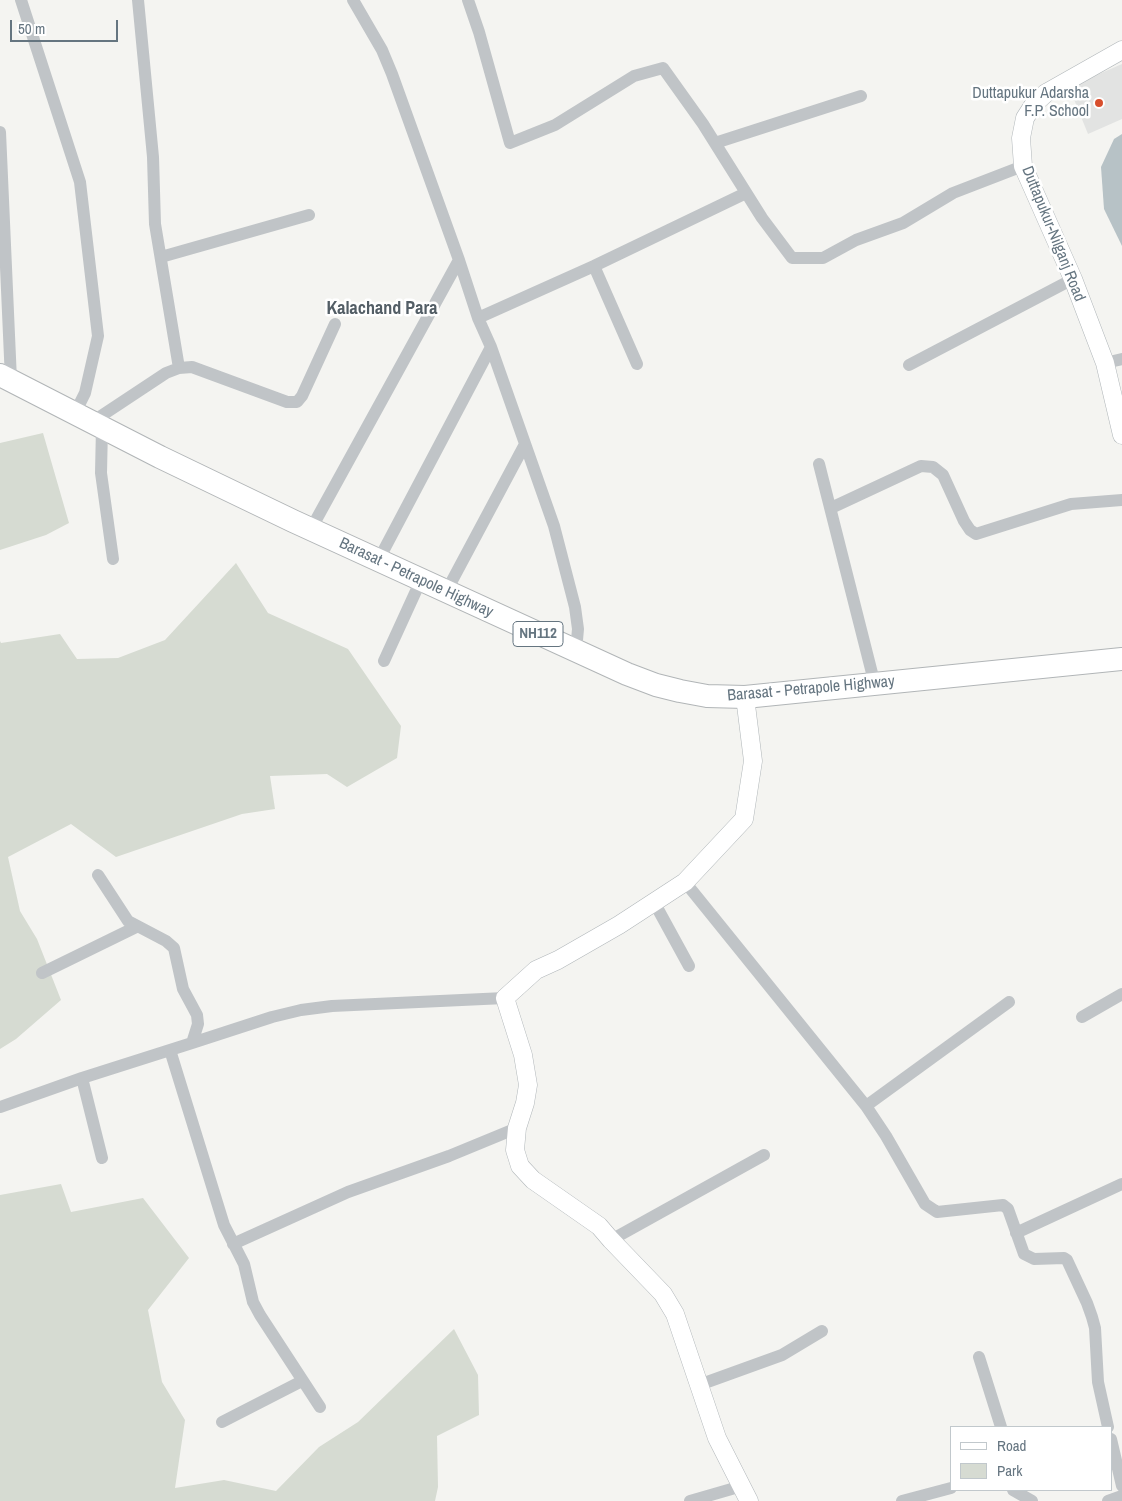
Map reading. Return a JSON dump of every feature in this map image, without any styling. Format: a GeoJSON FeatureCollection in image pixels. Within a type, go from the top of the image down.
{"type":"FeatureCollection","features":[{"type":"Feature","properties":{"kind":"highway","name":"Barasat - Petrapole Highway"},"geometry":{"type":"LineString","coordinates":[[6,377],[160,457],[311,529],[576,651],[656,685],[708,696],[745,697],[1122,659]]}},
{"type":"Feature","properties":{"kind":"street"},"geometry":{"type":"LineString","coordinates":[[21,0],[80,182],[98,336],[85,393],[101,473],[113,559]]}},
{"type":"Feature","properties":{"kind":"street"},"geometry":{"type":"LineString","coordinates":[[138,0],[153,157],[155,224],[179,368]]}},
{"type":"Feature","properties":{"kind":"street"},"geometry":{"type":"LineString","coordinates":[[353,0],[382,50],[392,74],[554,526],[577,619],[576,651]]}},
{"type":"Feature","properties":{"kind":"street"},"geometry":{"type":"LineString","coordinates":[[468,0],[479,32],[510,143],[555,124],[634,76],[663,68],[715,143],[762,218],[792,258],[823,258],[856,240],[903,223],[953,193],[1023,166]]}},
{"type":"Feature","properties":{"kind":"street","name":"Duttapukur-Nilganj Road"},"geometry":{"type":"LineString","coordinates":[[1122,50],[1046,93],[1034,104],[1025,118],[1021,138],[1023,166],[1073,279],[1105,363],[1122,435]]}},
{"type":"Feature","properties":{"kind":"street"},"geometry":{"type":"LineString","coordinates":[[715,143],[861,96]]}},
{"type":"Feature","properties":{"kind":"street"},"geometry":{"type":"LineString","coordinates":[[0,132],[6,377]]}},
{"type":"Feature","properties":{"kind":"street"},"geometry":{"type":"LineString","coordinates":[[478,318],[594,266],[746,193]]}},
{"type":"Feature","properties":{"kind":"street"},"geometry":{"type":"LineString","coordinates":[[160,257],[309,215]]}},
{"type":"Feature","properties":{"kind":"street"},"geometry":{"type":"LineString","coordinates":[[311,529],[459,260]]}},
{"type":"Feature","properties":{"kind":"street"},"geometry":{"type":"LineString","coordinates":[[594,266],[637,364]]}},
{"type":"Feature","properties":{"kind":"street"},"geometry":{"type":"LineString","coordinates":[[909,365],[1073,279]]}},
{"type":"Feature","properties":{"kind":"street"},"geometry":{"type":"LineString","coordinates":[[90,421],[166,373],[179,368],[192,368],[287,402],[297,402],[302,396],[335,324]]}},
{"type":"Feature","properties":{"kind":"street"},"geometry":{"type":"LineString","coordinates":[[378,560],[491,347]]}},
{"type":"Feature","properties":{"kind":"street"},"geometry":{"type":"LineString","coordinates":[[1105,363],[1122,359]]}},
{"type":"Feature","properties":{"kind":"street"},"geometry":{"type":"LineString","coordinates":[[446,592],[525,444]]}},
{"type":"Feature","properties":{"kind":"street"},"geometry":{"type":"LineString","coordinates":[[819,464],[875,685]]}},
{"type":"Feature","properties":{"kind":"street"},"geometry":{"type":"LineString","coordinates":[[831,508],[921,466],[934,467],[943,475],[964,521],[970,530],[976,534],[1071,504],[1122,500]]}},
{"type":"Feature","properties":{"kind":"street"},"geometry":{"type":"LineString","coordinates":[[384,661],[421,580]]}},
{"type":"Feature","properties":{"kind":"street"},"geometry":{"type":"LineString","coordinates":[[0,1107],[82,1078],[272,1017],[324,1007],[504,998],[536,970],[558,960],[619,925],[685,882],[744,819],[753,761],[745,697]]}},
{"type":"Feature","properties":{"kind":"street"},"geometry":{"type":"LineString","coordinates":[[98,875],[125,918],[136,927],[166,941],[174,948],[183,989],[197,1015],[198,1024],[192,1042]]}},
{"type":"Feature","properties":{"kind":"street"},"geometry":{"type":"LineString","coordinates":[[685,882],[866,1106],[886,1136],[925,1204],[937,1212],[1002,1205],[1008,1209],[1024,1254],[1034,1259],[1064,1258],[1070,1265],[1092,1316],[1095,1328],[1098,1382],[1108,1426]]}},
{"type":"Feature","properties":{"kind":"street"},"geometry":{"type":"LineString","coordinates":[[654,902],[689,966]]}},
{"type":"Feature","properties":{"kind":"street"},"geometry":{"type":"LineString","coordinates":[[42,973],[136,927]]}},
{"type":"Feature","properties":{"kind":"street"},"geometry":{"type":"LineString","coordinates":[[1082,1017],[1122,994]]}},
{"type":"Feature","properties":{"kind":"street"},"geometry":{"type":"LineString","coordinates":[[504,998],[523,1055],[528,1085],[526,1103],[517,1128],[516,1150],[520,1166],[533,1180],[599,1226],[663,1294],[675,1314],[718,1438],[746,1494],[690,1501]]}},
{"type":"Feature","properties":{"kind":"street"},"geometry":{"type":"LineString","coordinates":[[866,1106],[1009,1002]]}},
{"type":"Feature","properties":{"kind":"street"},"geometry":{"type":"LineString","coordinates":[[170,1050],[220,1212],[233,1244],[244,1264],[254,1302],[260,1315],[320,1407]]}},
{"type":"Feature","properties":{"kind":"street"},"geometry":{"type":"LineString","coordinates":[[82,1078],[102,1158]]}},
{"type":"Feature","properties":{"kind":"street"},"geometry":{"type":"LineString","coordinates":[[233,1244],[355,1189],[456,1154],[517,1128]]}},
{"type":"Feature","properties":{"kind":"street"},"geometry":{"type":"LineString","coordinates":[[611,1240],[764,1154]]}},
{"type":"Feature","properties":{"kind":"street"},"geometry":{"type":"LineString","coordinates":[[1016,1233],[1122,1184]]}},
{"type":"Feature","properties":{"kind":"street"},"geometry":{"type":"LineString","coordinates":[[699,1385],[782,1355],[822,1331]]}},
{"type":"Feature","properties":{"kind":"street"},"geometry":{"type":"LineString","coordinates":[[979,1357],[1000,1426]]}},
{"type":"Feature","properties":{"kind":"street"},"geometry":{"type":"LineString","coordinates":[[222,1422],[302,1381]]}},
{"type":"Feature","properties":{"kind":"street"},"geometry":{"type":"LineString","coordinates":[[1112,1443],[1122,1486]]}},
{"type":"Feature","properties":{"kind":"street"},"geometry":{"type":"LineString","coordinates":[[902,1501],[950,1488]]}},
{"type":"Feature","properties":{"kind":"street"},"geometry":{"type":"LineString","coordinates":[[1108,1501],[1122,1496]]}},
{"type":"Feature","properties":{"kind":"shaded area","name":"Duttapukur Adarsha F.P. School"},"geometry":{"type":"Polygon","coordinates":[[[1122,64],[1122,119],[1088,134],[1069,87],[1122,64]]]}},
{"type":"Feature","properties":{"kind":"shaded area"},"geometry":{"type":"Polygon","coordinates":[[[1122,134],[1122,246],[1104,209],[1101,167],[1114,139],[1122,134]]]}},
{"type":"Feature","properties":{"kind":"green space"},"geometry":{"type":"Polygon","coordinates":[[[43,433],[69,523],[46,535],[0,550],[0,443],[43,433]]]}},
{"type":"Feature","properties":{"kind":"green space"},"geometry":{"type":"Polygon","coordinates":[[[236,563],[268,613],[348,649],[401,726],[397,758],[347,787],[327,774],[270,776],[275,809],[242,814],[116,857],[71,824],[8,857],[20,911],[37,939],[61,1000],[16,1039],[0,1049],[0,641],[1,643],[60,634],[77,659],[118,658],[165,640],[236,563]]]}},
{"type":"Feature","properties":{"kind":"green space"},"geometry":{"type":"Polygon","coordinates":[[[61,1184],[71,1212],[143,1198],[189,1258],[148,1310],[162,1382],[185,1420],[175,1488],[224,1480],[276,1491],[319,1447],[358,1422],[454,1329],[478,1375],[479,1415],[437,1436],[438,1487],[435,1501],[0,1501],[0,1195],[61,1184]]]}},
{"type":"Feature","properties":{"kind":"place","name":"Duttapukur Adarsha F.P. School"},"geometry":{"type":"Point","coordinates":[1099,103]}},
{"type":"Feature","properties":{"kind":"district","name":"Kalachand Para"},"geometry":{"type":"Point","coordinates":[382,309]}}]}
